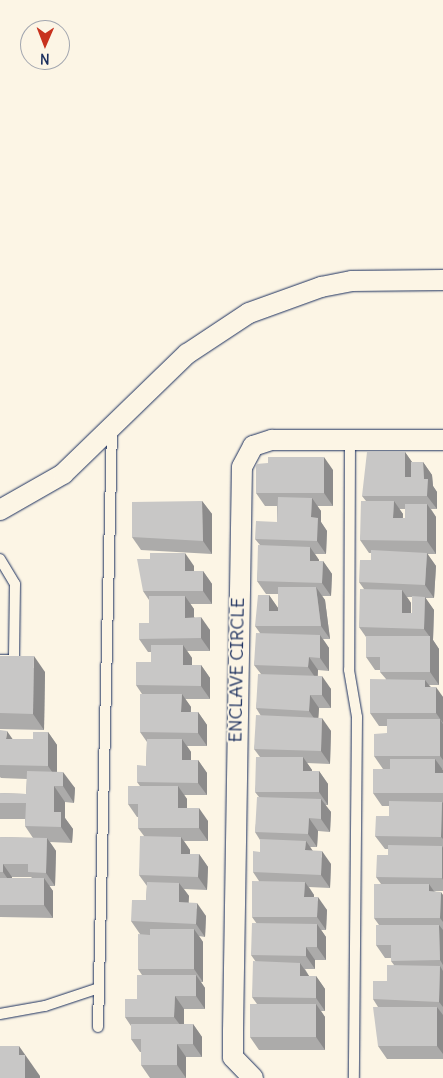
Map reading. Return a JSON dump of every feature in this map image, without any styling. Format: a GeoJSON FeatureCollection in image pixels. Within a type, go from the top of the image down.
{"type":"FeatureCollection","features":[{"type":"Feature","properties":{"kind":"street"},"geometry":{"type":"LineString","coordinates":[[0,510],[63,474],[112,429],[186,354],[249,313],[321,287],[352,281],[443,280]]}},
{"type":"Feature","properties":{"kind":"street","name":"ENCLAVE CIRCLE"},"geometry":{"type":"LineString","coordinates":[[253,1078],[233,1057],[242,468],[253,446],[260,442],[350,439],[443,440]]}},
{"type":"Feature","properties":{"kind":"lane"},"geometry":{"type":"LineString","coordinates":[[98,1027],[112,429]]}},
{"type":"Feature","properties":{"kind":"lane"},"geometry":{"type":"LineString","coordinates":[[350,439],[349,670],[357,717],[354,1078]]}},
{"type":"Feature","properties":{"kind":"lane"},"geometry":{"type":"LineString","coordinates":[[0,559],[16,584],[14,660],[0,660]]}},
{"type":"Feature","properties":{"kind":"lane"},"geometry":{"type":"LineString","coordinates":[[0,1014],[45,1006],[99,988]]}},
{"type":"Feature","properties":{"kind":"building"},"geometry":{"type":"Polygon","coordinates":[[[367,452],[405,452],[405,477],[411,477],[411,462],[423,462],[424,479],[428,479],[427,496],[362,496],[367,452]]]}},
{"type":"Feature","properties":{"kind":"building"},"geometry":{"type":"Polygon","coordinates":[[[268,457],[324,457],[324,493],[256,493],[256,464],[268,463],[268,457]]]}},
{"type":"Feature","properties":{"kind":"building"},"geometry":{"type":"Polygon","coordinates":[[[278,497],[312,498],[311,517],[318,518],[317,541],[255,539],[256,521],[277,522],[278,497]]]}},
{"type":"Feature","properties":{"kind":"building"},"geometry":{"type":"Polygon","coordinates":[[[202,501],[203,541],[132,537],[132,502],[202,501]]]}},
{"type":"Feature","properties":{"kind":"building"},"geometry":{"type":"Polygon","coordinates":[[[361,501],[394,501],[393,518],[405,518],[405,504],[427,504],[427,541],[360,540],[361,501]]]}},
{"type":"Feature","properties":{"kind":"building"},"geometry":{"type":"Polygon","coordinates":[[[258,545],[310,547],[310,561],[323,561],[322,583],[257,581],[258,545]]]}},
{"type":"Feature","properties":{"kind":"building"},"geometry":{"type":"Polygon","coordinates":[[[371,550],[427,553],[425,585],[359,582],[360,560],[371,560],[371,550]]]}},
{"type":"Feature","properties":{"kind":"building"},"geometry":{"type":"Polygon","coordinates":[[[150,553],[185,553],[185,571],[203,571],[203,591],[143,591],[137,559],[150,559],[150,553]]]}},
{"type":"Feature","properties":{"kind":"building"},"geometry":{"type":"Polygon","coordinates":[[[278,587],[316,587],[321,626],[255,626],[258,595],[269,595],[269,611],[278,611],[278,587]]]}},
{"type":"Feature","properties":{"kind":"building"},"geometry":{"type":"Polygon","coordinates":[[[360,589],[402,590],[402,613],[412,613],[412,596],[425,597],[424,629],[359,627],[360,589]]]}},
{"type":"Feature","properties":{"kind":"building"},"geometry":{"type":"Polygon","coordinates":[[[149,596],[185,596],[185,618],[201,617],[201,638],[139,639],[139,623],[149,623],[149,596]]]}},
{"type":"Feature","properties":{"kind":"building"},"geometry":{"type":"Polygon","coordinates":[[[256,633],[320,635],[320,658],[309,657],[308,667],[254,665],[256,633]]]}},
{"type":"Feature","properties":{"kind":"building"},"geometry":{"type":"Polygon","coordinates":[[[366,636],[430,636],[430,672],[380,672],[380,657],[366,657],[366,636]]]}},
{"type":"Feature","properties":{"kind":"building"},"geometry":{"type":"Polygon","coordinates":[[[151,645],[183,645],[183,665],[201,665],[201,686],[136,685],[136,662],[151,662],[151,645]]]}},
{"type":"Feature","properties":{"kind":"building"},"geometry":{"type":"Polygon","coordinates":[[[0,656],[34,656],[33,714],[0,713],[0,656]]]}},
{"type":"Feature","properties":{"kind":"building"},"geometry":{"type":"Polygon","coordinates":[[[258,674],[322,676],[322,695],[310,695],[309,711],[256,708],[258,674]]]}},
{"type":"Feature","properties":{"kind":"building"},"geometry":{"type":"Polygon","coordinates":[[[370,679],[425,680],[425,687],[436,687],[436,713],[370,713],[370,679]]]}},
{"type":"Feature","properties":{"kind":"building"},"geometry":{"type":"Polygon","coordinates":[[[140,694],[182,694],[181,712],[198,712],[198,733],[140,732],[140,694]]]}},
{"type":"Feature","properties":{"kind":"building"},"geometry":{"type":"Polygon","coordinates":[[[256,715],[322,718],[321,751],[254,749],[256,715]]]}},
{"type":"Feature","properties":{"kind":"building"},"geometry":{"type":"Polygon","coordinates":[[[387,719],[440,719],[440,756],[374,756],[374,734],[387,733],[387,719]]]}},
{"type":"Feature","properties":{"kind":"building"},"geometry":{"type":"Polygon","coordinates":[[[0,730],[7,731],[6,739],[33,739],[33,732],[48,732],[48,766],[0,765],[0,730]]]}},
{"type":"Feature","properties":{"kind":"building"},"geometry":{"type":"Polygon","coordinates":[[[147,739],[182,739],[182,760],[198,760],[198,783],[137,782],[137,765],[146,766],[147,739]]]}},
{"type":"Feature","properties":{"kind":"building"},"geometry":{"type":"Polygon","coordinates":[[[256,757],[303,757],[303,771],[319,771],[319,792],[255,792],[256,757]]]}},
{"type":"Feature","properties":{"kind":"building"},"geometry":{"type":"Polygon","coordinates":[[[390,759],[435,759],[435,773],[443,773],[443,793],[373,793],[373,769],[390,769],[390,759]]]}},
{"type":"Feature","properties":{"kind":"building"},"geometry":{"type":"Polygon","coordinates":[[[27,771],[63,772],[63,786],[54,786],[54,812],[61,812],[61,827],[25,826],[26,803],[0,803],[0,793],[26,794],[27,771]]]}},
{"type":"Feature","properties":{"kind":"building"},"geometry":{"type":"Polygon","coordinates":[[[128,786],[178,786],[178,808],[199,808],[199,828],[138,828],[138,804],[128,804],[128,786]]]}},
{"type":"Feature","properties":{"kind":"building"},"geometry":{"type":"Polygon","coordinates":[[[257,797],[321,799],[321,819],[309,818],[308,834],[255,832],[257,797]]]}},
{"type":"Feature","properties":{"kind":"building"},"geometry":{"type":"Polygon","coordinates":[[[389,801],[442,802],[441,837],[375,836],[376,816],[389,816],[389,801]]]}},
{"type":"Feature","properties":{"kind":"building"},"geometry":{"type":"Polygon","coordinates":[[[140,836],[181,837],[181,854],[199,854],[198,877],[139,875],[140,836]]]}},
{"type":"Feature","properties":{"kind":"building"},"geometry":{"type":"Polygon","coordinates":[[[0,837],[47,838],[46,873],[28,872],[28,864],[3,864],[3,872],[0,872],[0,837]]]}},
{"type":"Feature","properties":{"kind":"building"},"geometry":{"type":"Polygon","coordinates":[[[260,839],[306,841],[305,850],[322,851],[321,875],[253,872],[253,851],[260,852],[260,839]]]}},
{"type":"Feature","properties":{"kind":"building"},"geometry":{"type":"Polygon","coordinates":[[[388,845],[442,846],[442,878],[376,877],[377,855],[388,855],[388,845]]]}},
{"type":"Feature","properties":{"kind":"building"},"geometry":{"type":"Polygon","coordinates":[[[0,878],[44,878],[44,905],[0,905],[0,878]]]}},
{"type":"Feature","properties":{"kind":"building"},"geometry":{"type":"Polygon","coordinates":[[[252,881],[305,882],[304,897],[318,897],[317,917],[252,917],[252,881]]]}},
{"type":"Feature","properties":{"kind":"building"},"geometry":{"type":"Polygon","coordinates":[[[147,882],[179,883],[179,902],[197,903],[196,924],[131,921],[132,900],[146,900],[147,882]]]}},
{"type":"Feature","properties":{"kind":"building"},"geometry":{"type":"Polygon","coordinates":[[[374,884],[429,884],[429,891],[441,892],[440,918],[374,918],[374,884]]]}},
{"type":"Feature","properties":{"kind":"building"},"geometry":{"type":"Polygon","coordinates":[[[252,923],[317,924],[317,947],[306,947],[306,956],[251,955],[252,923]]]}},
{"type":"Feature","properties":{"kind":"building"},"geometry":{"type":"Polygon","coordinates":[[[376,925],[439,925],[440,960],[391,961],[391,945],[376,945],[376,925]]]}},
{"type":"Feature","properties":{"kind":"building"},"geometry":{"type":"Polygon","coordinates":[[[150,929],[194,929],[194,969],[138,969],[138,934],[150,935],[150,929]]]}},
{"type":"Feature","properties":{"kind":"building"},"geometry":{"type":"Polygon","coordinates":[[[253,961],[300,963],[300,976],[316,976],[316,998],[252,997],[253,961]]]}},
{"type":"Feature","properties":{"kind":"building"},"geometry":{"type":"Polygon","coordinates":[[[387,965],[440,966],[439,1002],[373,999],[373,981],[387,981],[387,965]]]}},
{"type":"Feature","properties":{"kind":"building"},"geometry":{"type":"Polygon","coordinates":[[[137,975],[196,975],[196,996],[175,996],[174,1017],[125,1017],[125,999],[137,999],[137,975]]]}},
{"type":"Feature","properties":{"kind":"building"},"geometry":{"type":"Polygon","coordinates":[[[250,1004],[316,1004],[316,1037],[250,1037],[250,1004]]]}},
{"type":"Feature","properties":{"kind":"building"},"geometry":{"type":"Polygon","coordinates":[[[373,1007],[437,1007],[437,1046],[378,1046],[373,1007]]]}},
{"type":"Feature","properties":{"kind":"building"},"geometry":{"type":"Polygon","coordinates":[[[131,1024],[193,1024],[193,1044],[177,1044],[177,1065],[141,1065],[141,1039],[131,1039],[131,1024]]]}},
{"type":"Feature","properties":{"kind":"building"},"geometry":{"type":"Polygon","coordinates":[[[0,1046],[19,1046],[19,1055],[25,1055],[25,1078],[0,1078],[0,1046]]]}}]}
